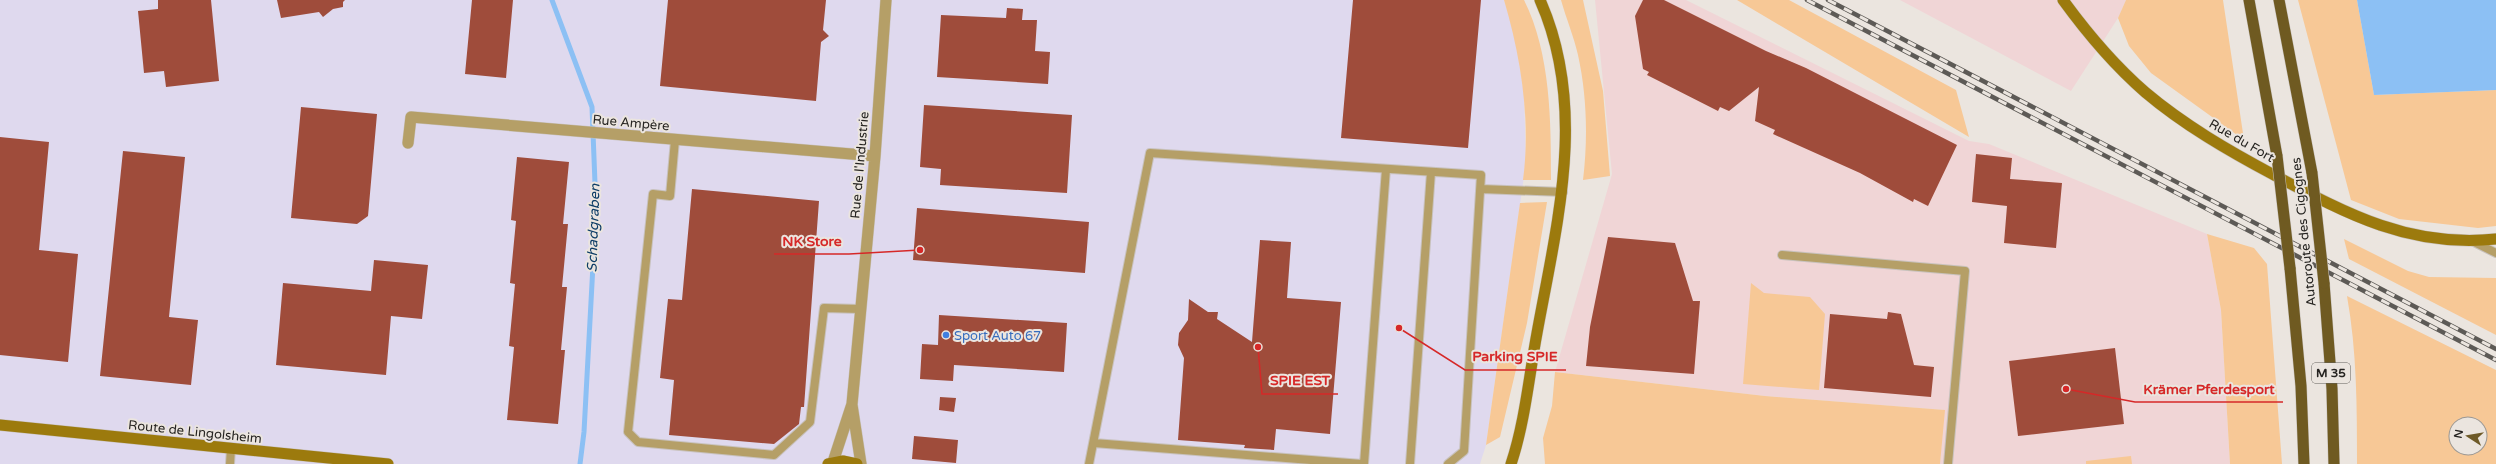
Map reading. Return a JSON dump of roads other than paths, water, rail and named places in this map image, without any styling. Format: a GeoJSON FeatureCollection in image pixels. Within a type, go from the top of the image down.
{"type":"FeatureCollection","features":[{"type":"Feature","properties":{"kind":"highway","name":"Autoroute des Cigognes"},"geometry":{"type":"LineString","coordinates":[[2249,0],[2277,156],[2290,268],[2301,386],[2304,464]]}},
{"type":"Feature","properties":{"kind":"highway","name":"Autoroute des Cigognes"},"geometry":{"type":"LineString","coordinates":[[2279,0],[2312,173],[2324,283],[2332,389],[2334,464]]}},
{"type":"Feature","properties":{"kind":"main road"},"geometry":{"type":"LineString","coordinates":[[1512,464],[1563,192],[1566,116],[1554,36],[1540,0]]}},
{"type":"Feature","properties":{"kind":"main road","name":"Rue du Fort"},"geometry":{"type":"LineString","coordinates":[[2063,0],[2097,44],[2145,92],[2224,148],[2342,211],[2371,223],[2417,236],[2472,241],[2496,239]]}},
{"type":"Feature","properties":{"kind":"main road","name":"Route de Lingolsheim"},"geometry":{"type":"LineString","coordinates":[[0,425],[388,464]]}},
{"type":"Feature","properties":{"kind":"main road"},"geometry":{"type":"LineString","coordinates":[[831,463],[843,461],[857,464]]}},
{"type":"Feature","properties":{"kind":"street","name":"Rue de l'Industrie"},"geometry":{"type":"LineString","coordinates":[[861,464],[852,404],[875,156],[886,0]]}},
{"type":"Feature","properties":{"kind":"street","name":"Rue Ampère"},"geometry":{"type":"LineString","coordinates":[[408,143],[411,117],[875,156]]}},
{"type":"Feature","properties":{"kind":"street","name":"Rue de l'Industrie"},"geometry":{"type":"LineString","coordinates":[[831,463],[852,404]]}},
{"type":"Feature","properties":{"kind":"lane"},"geometry":{"type":"LineString","coordinates":[[676,140],[670,196],[653,194],[628,432],[638,442],[774,455],[810,422],[824,308],[860,309]]}},
{"type":"Feature","properties":{"kind":"lane"},"geometry":{"type":"LineString","coordinates":[[1089,464],[1150,153],[1482,175],[1464,452],[1448,464]]}},
{"type":"Feature","properties":{"kind":"lane"},"geometry":{"type":"LineString","coordinates":[[1094,443],[1363,464],[1386,169]]}},
{"type":"Feature","properties":{"kind":"lane"},"geometry":{"type":"LineString","coordinates":[[1410,464],[1431,172]]}},
{"type":"Feature","properties":{"kind":"lane"},"geometry":{"type":"LineString","coordinates":[[1481,189],[1563,192]]}},
{"type":"Feature","properties":{"kind":"lane"},"geometry":{"type":"LineString","coordinates":[[2472,241],[2496,253]]}},
{"type":"Feature","properties":{"kind":"lane"},"geometry":{"type":"LineString","coordinates":[[1782,255],[1965,271],[1948,464]]}},
{"type":"Feature","properties":{"kind":"lane"},"geometry":{"type":"LineString","coordinates":[[230,464],[231,448]]}},
{"type":"Feature","properties":{"kind":"water"},"geometry":{"type":"Polygon","coordinates":[[[2357,0],[2496,0],[2496,90],[2374,95],[2357,0]]]}},
{"type":"Feature","properties":{"kind":"waterway","name":"Schadgraben"},"geometry":{"type":"LineString","coordinates":[[552,0],[592,107],[596,209],[584,432],[580,464]]}},
{"type":"Feature","properties":{"kind":"railway"},"geometry":{"type":"LineString","coordinates":[[1807,0],[2496,360]]}},
{"type":"Feature","properties":{"kind":"railway"},"geometry":{"type":"LineString","coordinates":[[1828,0],[2496,349]]}},
{"type":"Feature","properties":{"kind":"place","name":"NK Store"},"geometry":{"type":"Point","coordinates":[920,250]}},
{"type":"Feature","properties":{"kind":"place","name":"Parking SPIE"},"geometry":{"type":"Point","coordinates":[1399,328]}},
{"type":"Feature","properties":{"kind":"place","name":"Sport Auto 67"},"geometry":{"type":"Point","coordinates":[946,335]}},
{"type":"Feature","properties":{"kind":"place","name":"SPIE EST"},"geometry":{"type":"Point","coordinates":[1258,347]}},
{"type":"Feature","properties":{"kind":"place","name":"Krämer Pferdesport"},"geometry":{"type":"Point","coordinates":[2066,389]}}]}
